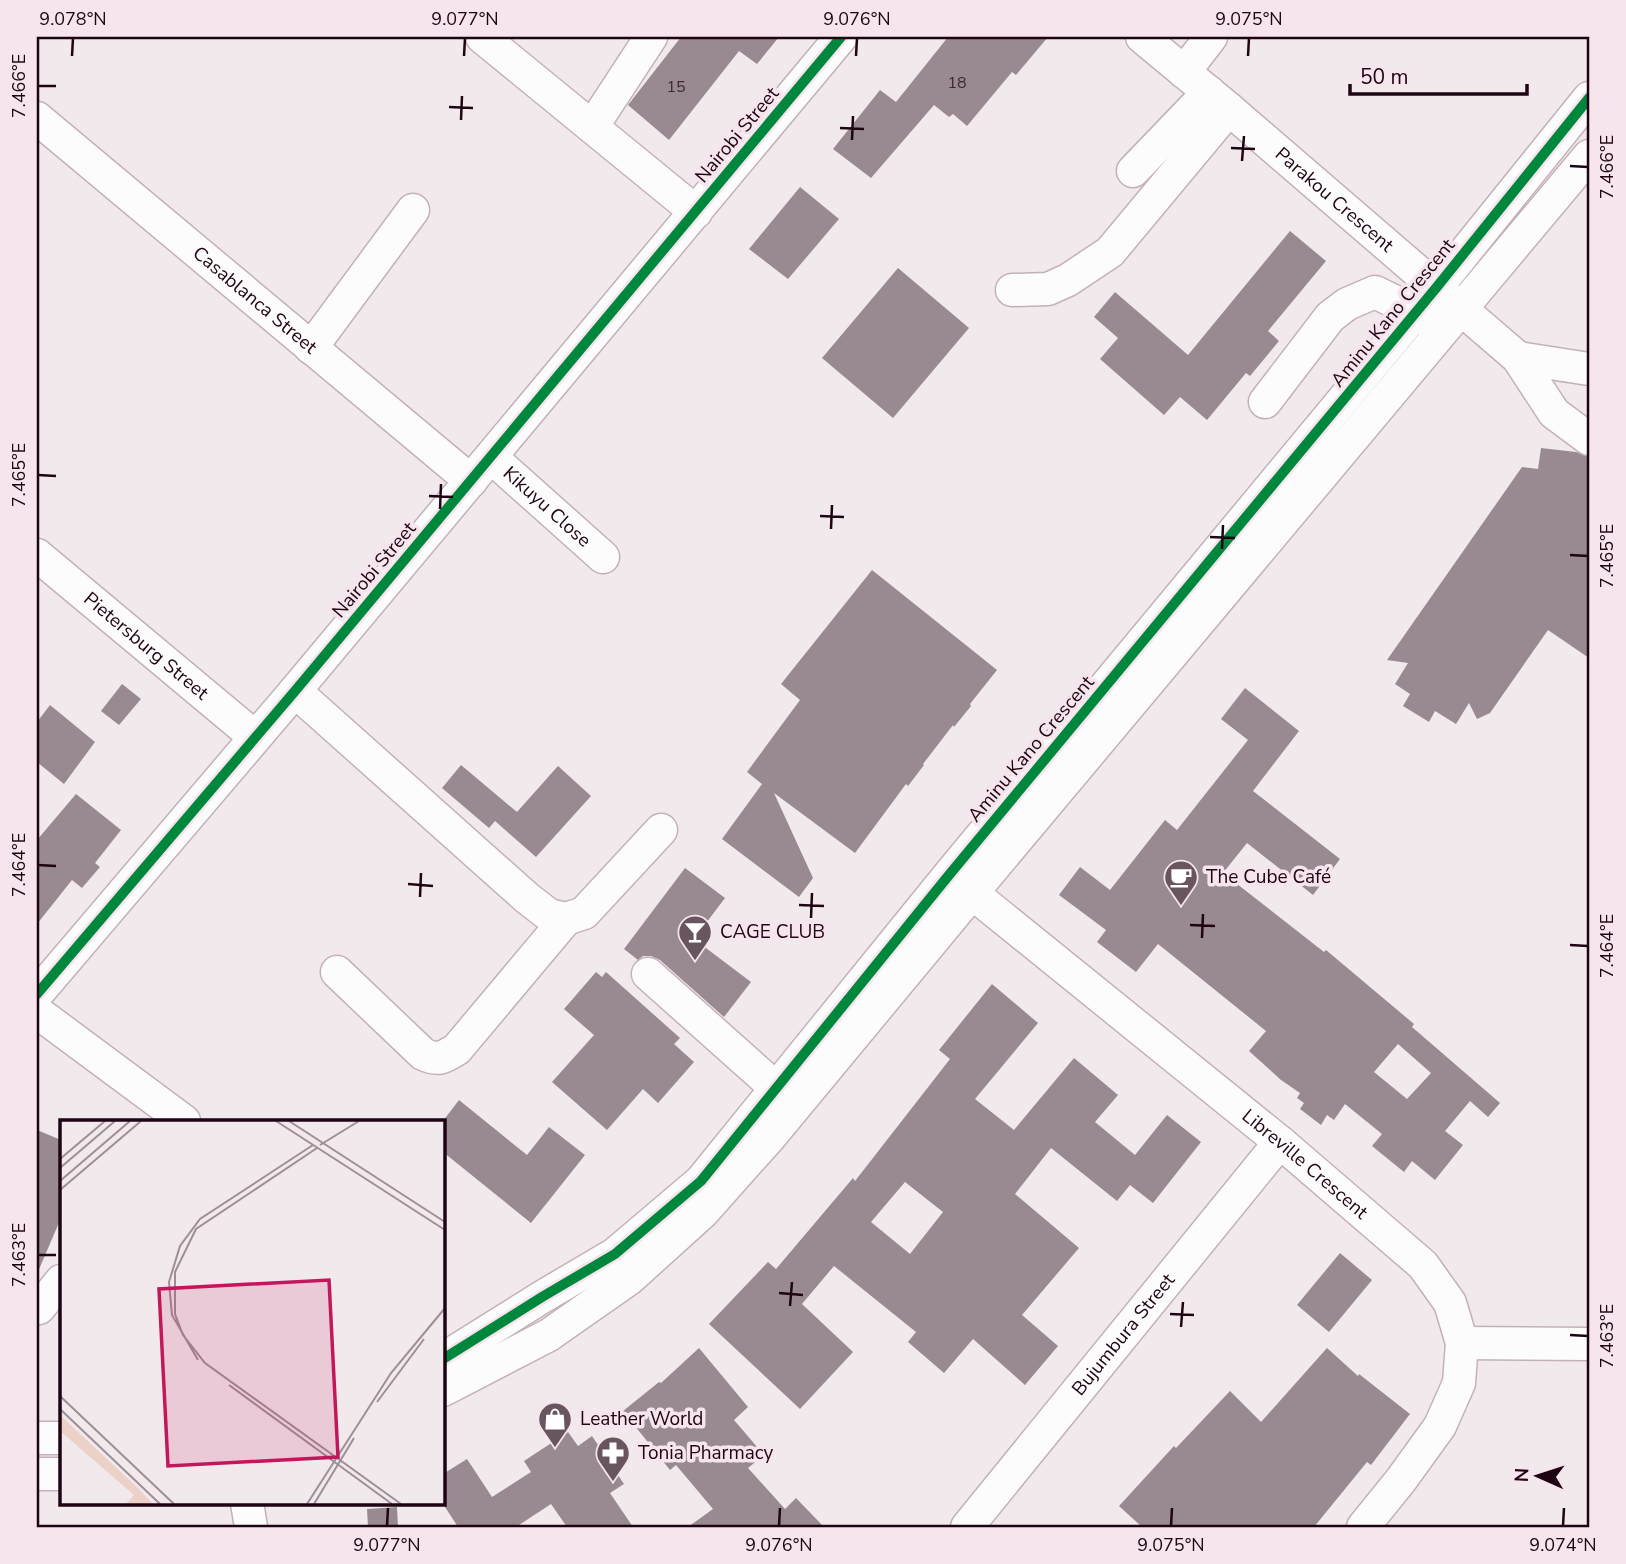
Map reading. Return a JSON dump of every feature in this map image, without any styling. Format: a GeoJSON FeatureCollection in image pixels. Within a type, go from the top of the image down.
{"type":"FeatureCollection","features":[{"type":"Feature","properties":{"kind":"street"},"geometry":{"type":"LineString","coordinates":[[482,37],[696,212]]}},
{"type":"Feature","properties":{"kind":"street"},"geometry":{"type":"LineString","coordinates":[[592,127],[651,37]]}},
{"type":"Feature","properties":{"kind":"street","name":"Nairobi Street"},"geometry":{"type":"LineString","coordinates":[[37,994],[295,691],[841,37]]}},
{"type":"Feature","properties":{"kind":"street","name":"Parakou Crescent"},"geometry":{"type":"LineString","coordinates":[[1142,37],[1437,288],[1451,321]]}},
{"type":"Feature","properties":{"kind":"street"},"geometry":{"type":"LineString","coordinates":[[1184,72],[1210,37]]}},
{"type":"Feature","properties":{"kind":"street","name":"Aminu Kano Crescent"},"geometry":{"type":"LineString","coordinates":[[444,1358],[615,1254],[701,1181],[778,1089],[961,884],[1589,98]]}},
{"type":"Feature","properties":{"kind":"street"},"geometry":{"type":"LineString","coordinates":[[1133,171],[1219,101]]}},
{"type":"Feature","properties":{"kind":"street"},"geometry":{"type":"LineString","coordinates":[[1012,290],[1048,289],[1068,280],[1110,252],[1219,101]]}},
{"type":"Feature","properties":{"kind":"street","name":"Casablanca Street"},"geometry":{"type":"LineString","coordinates":[[37,118],[471,481]]}},
{"type":"Feature","properties":{"kind":"street"},"geometry":{"type":"LineString","coordinates":[[444,1389],[549,1335],[629,1279],[702,1213],[769,1138],[961,884],[1451,321],[1589,156]]}},
{"type":"Feature","properties":{"kind":"street"},"geometry":{"type":"LineString","coordinates":[[312,348],[413,210]]}},
{"type":"Feature","properties":{"kind":"street"},"geometry":{"type":"LineString","coordinates":[[1265,402],[1330,317],[1347,304],[1375,292],[1416,312],[1451,321],[1518,358],[1589,369],[1554,413]]}},
{"type":"Feature","properties":{"kind":"street"},"geometry":{"type":"LineString","coordinates":[[1518,358],[1554,413],[1589,439]]}},
{"type":"Feature","properties":{"kind":"street","name":"Kikuyu Close"},"geometry":{"type":"LineString","coordinates":[[491,457],[603,557]]}},
{"type":"Feature","properties":{"kind":"street","name":"Pietersburg Street"},"geometry":{"type":"LineString","coordinates":[[37,555],[255,737]]}},
{"type":"Feature","properties":{"kind":"street"},"geometry":{"type":"LineString","coordinates":[[295,691],[527,898],[549,915],[566,919]]}},
{"type":"Feature","properties":{"kind":"street"},"geometry":{"type":"LineString","coordinates":[[337,972],[423,1054],[433,1059],[446,1056],[457,1049],[566,919],[584,913],[661,830]]}},
{"type":"Feature","properties":{"kind":"street","name":"Libreville Crescent"},"geometry":{"type":"LineString","coordinates":[[961,884],[1280,1142],[1423,1265],[1450,1303],[1462,1343],[1460,1383],[1440,1426],[1363,1527]]}},
{"type":"Feature","properties":{"kind":"street"},"geometry":{"type":"LineString","coordinates":[[648,974],[778,1089]]}},
{"type":"Feature","properties":{"kind":"street"},"geometry":{"type":"LineString","coordinates":[[37,1012],[183,1120]]}},
{"type":"Feature","properties":{"kind":"street","name":"Bujumbura Street"},"geometry":{"type":"LineString","coordinates":[[967,1527],[1280,1142]]}},
{"type":"Feature","properties":{"kind":"street"},"geometry":{"type":"LineString","coordinates":[[39,1308],[60,1282]]}},
{"type":"Feature","properties":{"kind":"street"},"geometry":{"type":"LineString","coordinates":[[1462,1343],[1589,1344]]}},
{"type":"Feature","properties":{"kind":"street"},"geometry":{"type":"LineString","coordinates":[[37,1438],[60,1438]]}},
{"type":"Feature","properties":{"kind":"street"},"geometry":{"type":"LineString","coordinates":[[37,1474],[60,1474]]}},
{"type":"Feature","properties":{"kind":"street"},"geometry":{"type":"LineString","coordinates":[[247,1504],[251,1527]]}},
{"type":"Feature","properties":{"kind":"building"},"geometry":{"type":"Polygon","coordinates":[[[681,37],[779,37],[757,64],[739,51],[669,140],[628,105],[681,37]]]}},
{"type":"Feature","properties":{"kind":"building"},"geometry":{"type":"Polygon","coordinates":[[[948,37],[1048,37],[1016,75],[1012,72],[967,126],[953,114],[949,117],[934,105],[871,178],[833,149],[880,90],[896,102],[948,37]]]}},
{"type":"Feature","properties":{"kind":"building"},"geometry":{"type":"Polygon","coordinates":[[[800,187],[839,219],[788,279],[749,249],[800,187]]]}},
{"type":"Feature","properties":{"kind":"building"},"geometry":{"type":"Polygon","coordinates":[[[1290,231],[1326,261],[1268,331],[1279,341],[1250,376],[1246,373],[1207,420],[1180,397],[1164,415],[1100,359],[1118,338],[1094,317],[1115,292],[1188,355],[1290,231]]]}},
{"type":"Feature","properties":{"kind":"building"},"geometry":{"type":"Polygon","coordinates":[[[898,268],[969,328],[893,418],[822,358],[898,268]]]}},
{"type":"Feature","properties":{"kind":"building"},"geometry":{"type":"Polygon","coordinates":[[[1541,448],[1576,452],[1589,457],[1589,658],[1548,630],[1490,713],[1477,719],[1469,703],[1456,724],[1435,711],[1429,722],[1403,706],[1410,694],[1395,684],[1408,663],[1387,660],[1522,467],[1538,469],[1541,448]]]}},
{"type":"Feature","properties":{"kind":"building"},"geometry":{"type":"Polygon","coordinates":[[[872,570],[997,670],[855,853],[774,793],[813,878],[799,897],[722,839],[762,784],[747,772],[800,700],[781,684],[872,570]]]}},
{"type":"Feature","properties":{"kind":"building"},"geometry":{"type":"Polygon","coordinates":[[[122,684],[141,699],[119,725],[101,711],[122,684]]]}},
{"type":"Feature","properties":{"kind":"building"},"geometry":{"type":"Polygon","coordinates":[[[1245,688],[1299,731],[1253,791],[1340,859],[1313,895],[1247,843],[1223,873],[1324,952],[1326,950],[1414,1024],[1412,1027],[1500,1103],[1488,1117],[1470,1101],[1445,1131],[1463,1145],[1435,1180],[1412,1161],[1404,1172],[1372,1146],[1382,1134],[1345,1104],[1334,1120],[1327,1115],[1321,1125],[1300,1109],[1304,1103],[1297,1098],[1300,1093],[1249,1051],[1266,1031],[1158,944],[1136,972],[1097,942],[1106,930],[1059,895],[1080,867],[1110,890],[1165,820],[1177,830],[1248,740],[1221,719],[1245,688]],[[1398,1044],[1374,1072],[1407,1099],[1431,1073],[1398,1044]]]}},
{"type":"Feature","properties":{"kind":"building"},"geometry":{"type":"Polygon","coordinates":[[[50,705],[95,742],[64,784],[37,762],[37,722],[50,705]]]}},
{"type":"Feature","properties":{"kind":"building"},"geometry":{"type":"Polygon","coordinates":[[[461,765],[517,812],[558,766],[591,796],[536,857],[495,821],[489,828],[442,788],[461,765]]]}},
{"type":"Feature","properties":{"kind":"building"},"geometry":{"type":"Polygon","coordinates":[[[76,794],[121,830],[95,863],[100,867],[82,888],[72,880],[37,924],[37,840],[76,794]]]}},
{"type":"Feature","properties":{"kind":"building"},"geometry":{"type":"Polygon","coordinates":[[[685,868],[725,898],[694,939],[751,982],[724,1017],[660,960],[643,956],[638,960],[624,949],[685,868]]]}},
{"type":"Feature","properties":{"kind":"building"},"geometry":{"type":"Polygon","coordinates":[[[596,972],[602,977],[606,972],[680,1038],[674,1044],[694,1062],[658,1103],[643,1089],[607,1130],[552,1082],[594,1035],[564,1009],[596,972]]]}},
{"type":"Feature","properties":{"kind":"building"},"geometry":{"type":"Polygon","coordinates":[[[992,984],[1038,1023],[975,1099],[1014,1130],[1074,1058],[1118,1095],[1095,1122],[1135,1155],[1167,1115],[1201,1142],[1153,1203],[1130,1185],[1117,1201],[1051,1148],[1015,1194],[1079,1248],[1022,1315],[1058,1346],[1025,1385],[973,1339],[944,1373],[908,1342],[916,1332],[834,1266],[802,1304],[853,1352],[800,1409],[709,1324],[768,1262],[776,1269],[853,1178],[855,1181],[950,1059],[939,1050],[992,984]],[[905,1182],[871,1222],[910,1254],[943,1212],[905,1182]]]}},
{"type":"Feature","properties":{"kind":"building"},"geometry":{"type":"Polygon","coordinates":[[[459,1100],[527,1155],[549,1127],[585,1155],[531,1223],[444,1153],[444,1120],[459,1100]]]}},
{"type":"Feature","properties":{"kind":"building"},"geometry":{"type":"Polygon","coordinates":[[[37,1130],[60,1140],[60,1220],[37,1274],[37,1130]]]}},
{"type":"Feature","properties":{"kind":"building"},"geometry":{"type":"Polygon","coordinates":[[[1340,1253],[1372,1280],[1329,1332],[1297,1305],[1340,1253]]]}},
{"type":"Feature","properties":{"kind":"building"},"geometry":{"type":"Polygon","coordinates":[[[699,1348],[748,1407],[734,1420],[764,1455],[748,1468],[785,1509],[796,1498],[824,1527],[688,1527],[713,1509],[676,1465],[670,1470],[623,1411],[661,1383],[699,1348]]]}},
{"type":"Feature","properties":{"kind":"building"},"geometry":{"type":"Polygon","coordinates":[[[1327,1348],[1358,1376],[1359,1374],[1410,1414],[1371,1465],[1367,1462],[1314,1527],[1142,1527],[1119,1506],[1230,1391],[1261,1422],[1327,1348]]]}},
{"type":"Feature","properties":{"kind":"building"},"geometry":{"type":"Polygon","coordinates":[[[568,1432],[578,1446],[592,1436],[624,1484],[610,1493],[633,1527],[567,1527],[551,1504],[516,1527],[458,1527],[443,1504],[444,1473],[467,1459],[492,1497],[531,1472],[524,1461],[568,1432]]]}},
{"type":"Feature","properties":{"kind":"building"},"geometry":{"type":"Polygon","coordinates":[[[397,1507],[398,1527],[368,1527],[367,1509],[397,1507]]]}},
{"type":"Feature","properties":{"kind":"cycle path"},"geometry":{"type":"LineString","coordinates":[[37,994],[295,691],[841,37]]}},
{"type":"Feature","properties":{"kind":"cycle path"},"geometry":{"type":"LineString","coordinates":[[444,1358],[615,1254],[701,1181],[949,875],[1436,288],[1589,98]]}},
{"type":"Feature","properties":{"kind":"place","name":"The Cube Café"},"geometry":{"type":"Point","coordinates":[1181,907]}},
{"type":"Feature","properties":{"kind":"place","name":"CAGE CLUB"},"geometry":{"type":"Point","coordinates":[695,962]}},
{"type":"Feature","properties":{"kind":"place","name":"Leather World"},"geometry":{"type":"Point","coordinates":[555,1449]}},
{"type":"Feature","properties":{"kind":"place","name":"Tonia Pharmacy"},"geometry":{"type":"Point","coordinates":[613,1483]}}]}
